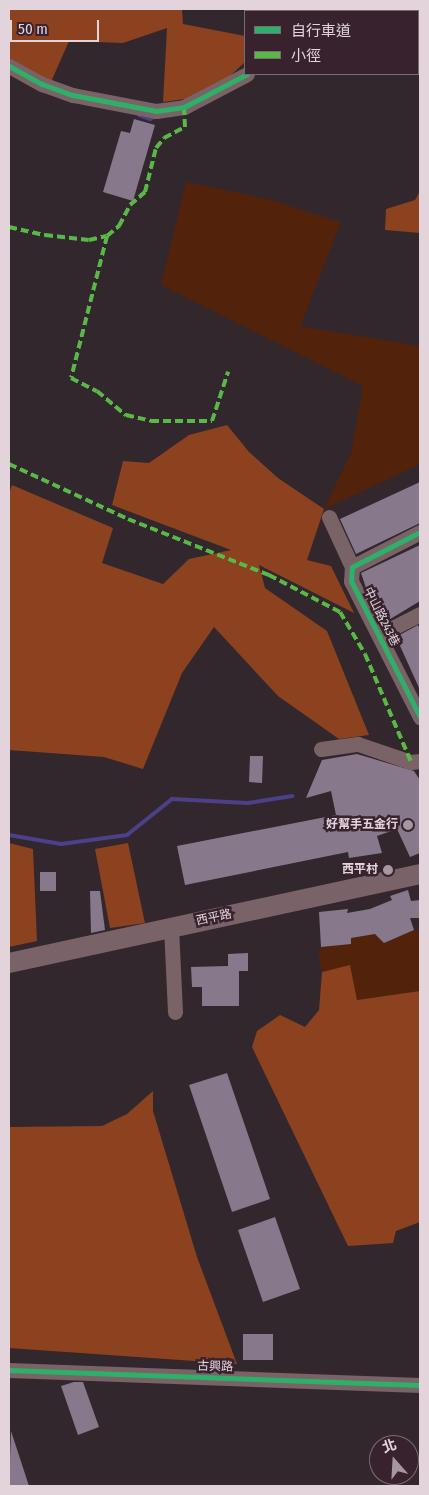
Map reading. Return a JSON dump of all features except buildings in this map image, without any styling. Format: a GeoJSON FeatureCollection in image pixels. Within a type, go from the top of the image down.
{"type":"FeatureCollection","features":[{"type":"Feature","properties":{"kind":"main road","name":"西平路"},"geometry":{"type":"LineString","coordinates":[[9,963],[420,874]]}},
{"type":"Feature","properties":{"kind":"street"},"geometry":{"type":"LineString","coordinates":[[9,66],[42,84],[73,95],[156,111],[184,108],[245,75]]}},
{"type":"Feature","properties":{"kind":"street","name":"中山路243巷"},"geometry":{"type":"LineString","coordinates":[[328,517],[352,567],[351,581],[420,717]]}},
{"type":"Feature","properties":{"kind":"street"},"geometry":{"type":"LineString","coordinates":[[352,567],[420,532]]}},
{"type":"Feature","properties":{"kind":"street"},"geometry":{"type":"LineString","coordinates":[[378,635],[420,614]]}},
{"type":"Feature","properties":{"kind":"street"},"geometry":{"type":"LineString","coordinates":[[321,749],[358,744],[412,762],[420,761]]}},
{"type":"Feature","properties":{"kind":"street"},"geometry":{"type":"LineString","coordinates":[[171,928],[175,1012]]}},
{"type":"Feature","properties":{"kind":"street","name":"古興路"},"geometry":{"type":"LineString","coordinates":[[9,1370],[420,1385]]}},
{"type":"Feature","properties":{"kind":"shaded area"},"geometry":{"type":"Polygon","coordinates":[[[9,9],[182,9],[183,24],[244,36],[244,63],[230,76],[185,99],[163,102],[167,28],[123,43],[69,41],[51,82],[9,64],[9,9]]]}},
{"type":"Feature","properties":{"kind":"shaded area"},"geometry":{"type":"Polygon","coordinates":[[[186,182],[268,199],[341,222],[300,326],[420,346],[420,464],[324,509],[351,453],[363,386],[161,285],[186,182]]]}},
{"type":"Feature","properties":{"kind":"shaded area"},"geometry":{"type":"Polygon","coordinates":[[[420,191],[420,233],[385,230],[386,209],[415,200],[420,191]]]}},
{"type":"Feature","properties":{"kind":"shaded area"},"geometry":{"type":"Polygon","coordinates":[[[227,425],[249,452],[278,478],[324,509],[307,560],[331,566],[354,613],[259,565],[265,588],[327,631],[369,735],[339,739],[278,696],[214,627],[182,673],[143,769],[104,757],[9,750],[9,494],[12,485],[113,528],[102,563],[163,584],[189,559],[231,550],[112,505],[123,461],[149,463],[189,435],[227,425]]]}},
{"type":"Feature","properties":{"kind":"shaded area"},"geometry":{"type":"Polygon","coordinates":[[[9,843],[33,849],[37,941],[9,947],[9,843]]]}},
{"type":"Feature","properties":{"kind":"shaded area"},"geometry":{"type":"Polygon","coordinates":[[[128,843],[145,923],[110,928],[95,849],[128,843]]]}},
{"type":"Feature","properties":{"kind":"shaded area"},"geometry":{"type":"Polygon","coordinates":[[[414,930],[420,930],[420,991],[357,1000],[350,966],[322,972],[318,952],[321,947],[351,944],[351,938],[375,934],[384,943],[414,930]]]}},
{"type":"Feature","properties":{"kind":"shaded area"},"geometry":{"type":"Polygon","coordinates":[[[350,965],[357,1000],[420,991],[420,1222],[396,1231],[393,1243],[348,1246],[252,1047],[257,1031],[280,1015],[305,1027],[319,1010],[322,972],[350,965]]]}},
{"type":"Feature","properties":{"kind":"shaded area"},"geometry":{"type":"Polygon","coordinates":[[[153,1091],[153,1111],[197,1257],[237,1364],[9,1348],[9,1127],[102,1126],[127,1114],[153,1091]]]}},
{"type":"Feature","properties":{"kind":"waterway"},"geometry":{"type":"LineString","coordinates":[[139,115],[150,119],[156,116]]}},
{"type":"Feature","properties":{"kind":"waterway"},"geometry":{"type":"LineString","coordinates":[[9,835],[61,844],[127,835],[172,799],[248,803],[292,796]]}},
{"type":"Feature","properties":{"kind":"marked path"},"geometry":{"type":"LineString","coordinates":[[9,227],[45,235],[89,240],[107,236],[119,226],[130,205],[145,192],[156,148],[164,138],[185,127],[184,107]]}},
{"type":"Feature","properties":{"kind":"marked path"},"geometry":{"type":"LineString","coordinates":[[107,236],[71,378],[97,391],[126,415],[151,421],[212,421],[228,372]]}},
{"type":"Feature","properties":{"kind":"marked path"},"geometry":{"type":"LineString","coordinates":[[9,464],[128,519],[269,575],[340,612],[365,654],[411,762]]}},
{"type":"Feature","properties":{"kind":"cycle path"},"geometry":{"type":"LineString","coordinates":[[9,66],[42,84],[73,95],[156,111],[184,107],[245,75]]}},
{"type":"Feature","properties":{"kind":"cycle path"},"geometry":{"type":"LineString","coordinates":[[420,532],[352,567],[351,581],[420,717]]}},
{"type":"Feature","properties":{"kind":"cycle path"},"geometry":{"type":"LineString","coordinates":[[9,1370],[420,1385]]}},
{"type":"Feature","properties":{"kind":"place","name":"好幫手五金行"},"geometry":{"type":"Point","coordinates":[408,825]}},
{"type":"Feature","properties":{"kind":"place","name":"西平村"},"geometry":{"type":"Point","coordinates":[388,870]}}]}
